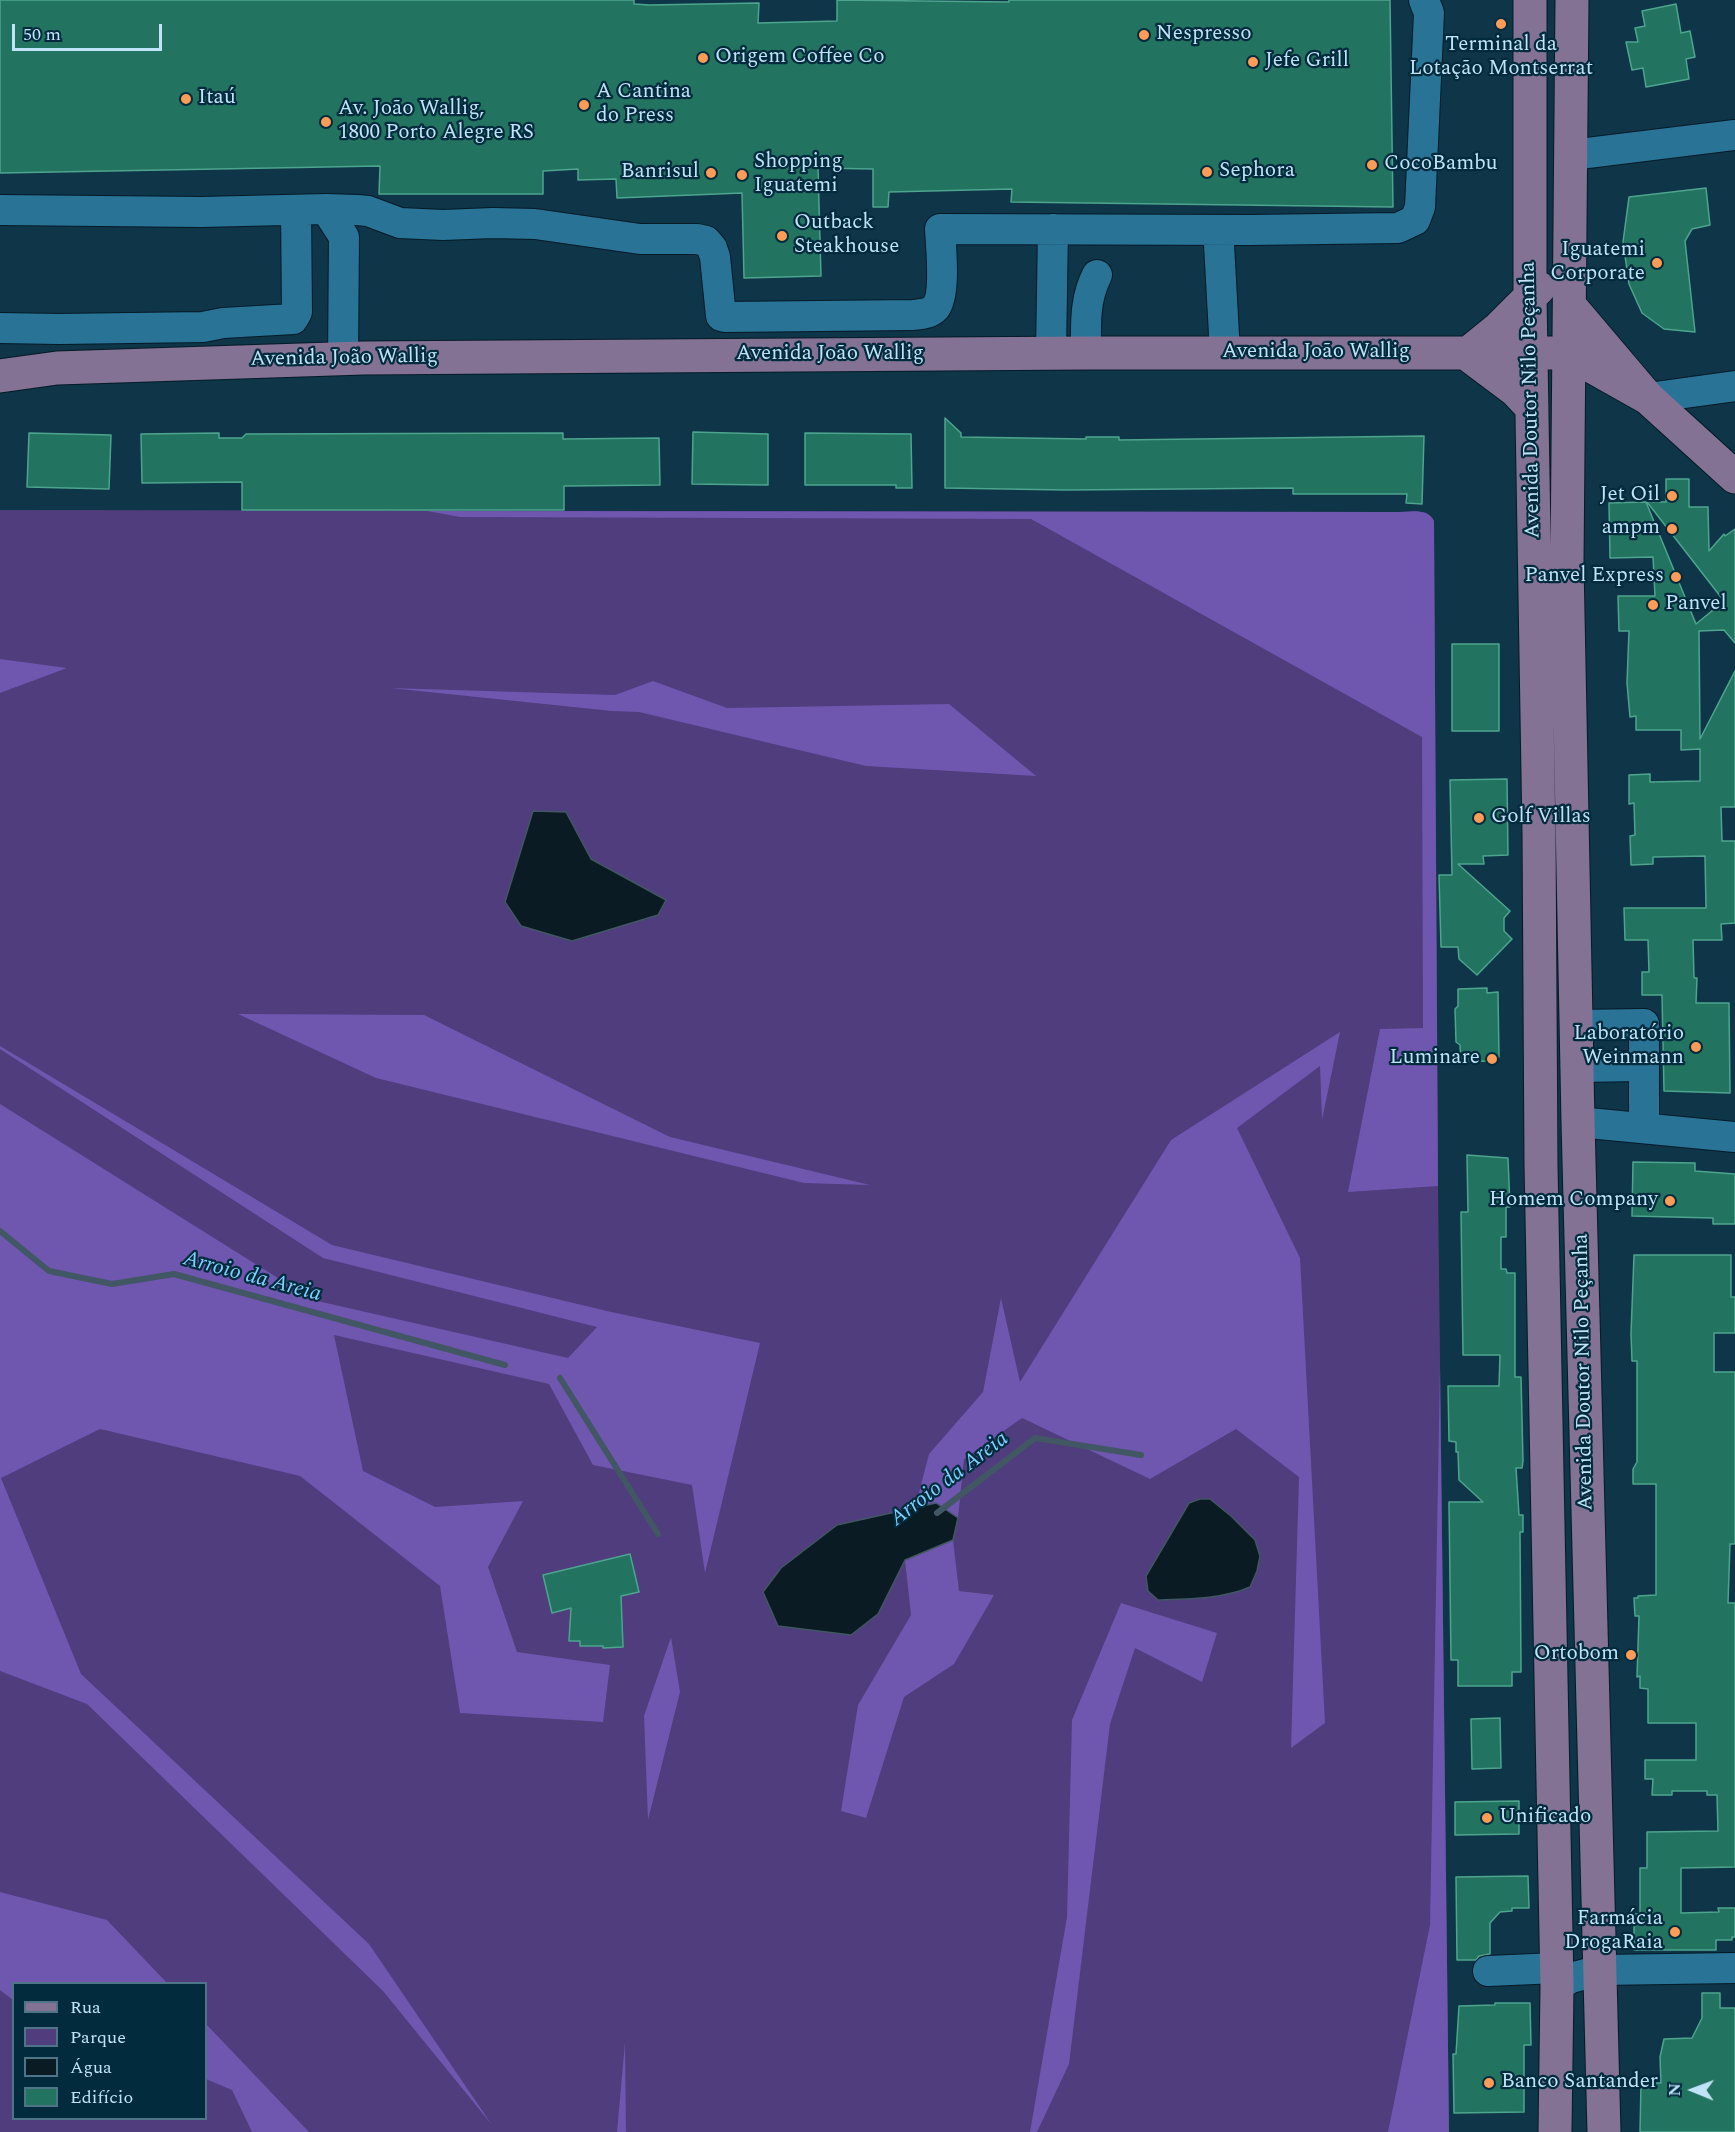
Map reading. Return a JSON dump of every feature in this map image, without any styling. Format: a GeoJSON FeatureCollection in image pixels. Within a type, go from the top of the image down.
{"type":"FeatureCollection","features":[{"type":"Feature","properties":{"kind":"main road","name":"Avenida Doutor Nilo Peçanha"},"geometry":{"type":"LineString","coordinates":[[1530,0],[1530,296],[1539,834],[1541,1177],[1557,1977],[1555,2132]]}},
{"type":"Feature","properties":{"kind":"main road","name":"Avenida Doutor Nilo Peçanha"},"geometry":{"type":"LineString","coordinates":[[1572,0],[1567,552],[1578,1122],[1604,2132]]}},
{"type":"Feature","properties":{"kind":"main road"},"geometry":{"type":"LineString","coordinates":[[1532,408],[1515,390],[1467,354],[1499,328],[1570,259]]}},
{"type":"Feature","properties":{"kind":"main road"},"geometry":{"type":"LineString","coordinates":[[1570,306],[1648,398],[1735,477]]}},
{"type":"Feature","properties":{"kind":"main road","name":"Avenida João Wallig"},"geometry":{"type":"LineString","coordinates":[[0,376],[57,368],[352,359],[1051,353],[1531,353],[1568,368],[1620,383],[1648,398]]}},
{"type":"Feature","properties":{"kind":"main road"},"geometry":{"type":"LineString","coordinates":[[1541,1069],[1555,1099],[1578,1122]]}},
{"type":"Feature","properties":{"kind":"street"},"geometry":{"type":"LineString","coordinates":[[0,210],[190,212],[326,209],[368,211],[400,223],[535,224],[640,239],[688,238],[706,241],[712,248],[721,316],[913,315],[933,311],[937,306],[942,277],[940,229],[1398,228],[1415,220],[1420,207],[1429,25],[1429,13],[1424,0]]}},
{"type":"Feature","properties":{"kind":"street"},"geometry":{"type":"LineString","coordinates":[[1571,155],[1735,135]]}},
{"type":"Feature","properties":{"kind":"street"},"geometry":{"type":"LineString","coordinates":[[326,209],[344,237],[352,359]]}},
{"type":"Feature","properties":{"kind":"street"},"geometry":{"type":"LineString","coordinates":[[0,328],[203,327],[224,322],[292,319],[297,312],[296,210]]}},
{"type":"Feature","properties":{"kind":"street"},"geometry":{"type":"LineString","coordinates":[[352,359],[360,238],[368,211]]}},
{"type":"Feature","properties":{"kind":"street"},"geometry":{"type":"LineString","coordinates":[[1051,353],[1053,229]]}},
{"type":"Feature","properties":{"kind":"street"},"geometry":{"type":"LineString","coordinates":[[1219,244],[1225,353]]}},
{"type":"Feature","properties":{"kind":"street"},"geometry":{"type":"LineString","coordinates":[[1086,353],[1089,290],[1097,275]]}},
{"type":"Feature","properties":{"kind":"street"},"geometry":{"type":"LineString","coordinates":[[1648,398],[1735,386]]}},
{"type":"Feature","properties":{"kind":"street"},"geometry":{"type":"LineString","coordinates":[[1576,1025],[1644,1024],[1644,1128]]}},
{"type":"Feature","properties":{"kind":"street"},"geometry":{"type":"LineString","coordinates":[[1577,1067],[1644,1066]]}},
{"type":"Feature","properties":{"kind":"street"},"geometry":{"type":"LineString","coordinates":[[1578,1122],[1735,1137]]}},
{"type":"Feature","properties":{"kind":"street"},"geometry":{"type":"LineString","coordinates":[[1488,1971],[1571,1978],[1600,1970],[1735,1968]]}},
{"type":"Feature","properties":{"kind":"green space"},"geometry":{"type":"Polygon","coordinates":[[[0,510],[1412,511],[1423,512],[1431,517],[1434,521],[1438,1186],[1449,2132],[0,2132],[0,510]]]}},
{"type":"Feature","properties":{"kind":"shaded area"},"geometry":{"type":"Polygon","coordinates":[[[427,511],[1412,511],[1427,514],[1434,521],[1438,1186],[1348,1192],[1380,1029],[1423,1028],[1422,737],[1031,519],[460,517],[427,511]]]}},
{"type":"Feature","properties":{"kind":"shaded area"},"geometry":{"type":"Polygon","coordinates":[[[0,659],[67,668],[0,693],[0,659]]]}},
{"type":"Feature","properties":{"kind":"shaded area"},"geometry":{"type":"Polygon","coordinates":[[[653,681],[727,708],[949,704],[1036,776],[866,766],[639,712],[390,688],[615,695],[653,681]]]}},
{"type":"Feature","properties":{"kind":"shaded area"},"geometry":{"type":"Polygon","coordinates":[[[238,1014],[424,1015],[670,1137],[870,1185],[804,1183],[376,1078],[238,1014]]]}},
{"type":"Feature","properties":{"kind":"shaded area"},"geometry":{"type":"Polygon","coordinates":[[[1340,1032],[1322,1120],[1320,1066],[1237,1128],[1300,1258],[1325,1723],[1291,1748],[1299,1477],[1236,1429],[1150,1479],[1022,1418],[964,1459],[958,1518],[936,1503],[915,1508],[929,1454],[983,1392],[1001,1298],[1020,1382],[1171,1140],[1340,1032]]]}},
{"type":"Feature","properties":{"kind":"shaded area"},"geometry":{"type":"Polygon","coordinates":[[[0,1046],[332,1245],[611,1312],[760,1343],[705,1573],[692,1485],[593,1465],[549,1384],[334,1335],[363,1471],[435,1507],[523,1501],[488,1567],[517,1652],[610,1665],[603,1722],[460,1713],[440,1586],[300,1476],[100,1429],[1,1478],[81,1674],[369,1944],[492,2125],[383,1991],[87,1704],[0,1671],[0,1104],[313,1300],[568,1358],[597,1327],[323,1258],[0,1049],[0,1046]]]}},
{"type":"Feature","properties":{"kind":"shaded area"},"geometry":{"type":"Polygon","coordinates":[[[1440,1367],[1449,2132],[1388,2132],[1430,1925],[1440,1367]]]}},
{"type":"Feature","properties":{"kind":"shaded area"},"geometry":{"type":"Polygon","coordinates":[[[953,1540],[959,1591],[994,1595],[954,1664],[904,1697],[866,1818],[841,1811],[858,1705],[911,1615],[905,1560],[953,1540]]]}},
{"type":"Feature","properties":{"kind":"shaded area"},"geometry":{"type":"Polygon","coordinates":[[[1121,1603],[1217,1633],[1202,1682],[1135,1648],[1110,1724],[1069,2064],[1037,2132],[1030,2132],[1067,1917],[1072,1720],[1121,1603]]]}},
{"type":"Feature","properties":{"kind":"shaded area"},"geometry":{"type":"Polygon","coordinates":[[[671,1637],[680,1692],[648,1820],[644,1716],[671,1637]]]}},
{"type":"Feature","properties":{"kind":"shaded area"},"geometry":{"type":"Polygon","coordinates":[[[0,1892],[107,1920],[166,1982],[12,1982],[12,1999],[0,1990],[0,1892]]]}},
{"type":"Feature","properties":{"kind":"shaded area"},"geometry":{"type":"Polygon","coordinates":[[[207,2025],[309,2132],[252,2132],[232,2090],[207,2079],[207,2025]]]}},
{"type":"Feature","properties":{"kind":"shaded area"},"geometry":{"type":"Polygon","coordinates":[[[625,2042],[626,2132],[617,2132],[625,2042]]]}},
{"type":"Feature","properties":{"kind":"water"},"geometry":{"type":"Polygon","coordinates":[[[533,811],[566,812],[591,859],[666,900],[658,915],[572,941],[521,926],[505,902],[533,811]]]}},
{"type":"Feature","properties":{"kind":"water"},"geometry":{"type":"Polygon","coordinates":[[[1200,1499],[1210,1499],[1255,1540],[1260,1556],[1257,1571],[1250,1587],[1240,1591],[1205,1598],[1158,1600],[1148,1591],[1146,1576],[1189,1503],[1200,1499]]]}},
{"type":"Feature","properties":{"kind":"water"},"geometry":{"type":"Polygon","coordinates":[[[936,1503],[958,1518],[953,1540],[905,1560],[878,1614],[851,1635],[778,1626],[763,1592],[781,1568],[837,1525],[936,1503]]]}},
{"type":"Feature","properties":{"kind":"building"},"geometry":{"type":"Polygon","coordinates":[[[0,0],[634,0],[634,4],[649,5],[759,3],[758,23],[837,21],[837,0],[1009,2],[1009,0],[1390,0],[1393,207],[1011,202],[1012,189],[889,192],[888,207],[873,207],[873,169],[818,168],[821,276],[744,278],[742,193],[617,198],[616,179],[578,180],[578,169],[543,171],[543,194],[379,194],[380,166],[0,173],[0,0]]]}},
{"type":"Feature","properties":{"kind":"building"},"geometry":{"type":"Polygon","coordinates":[[[1676,4],[1681,33],[1690,31],[1695,57],[1686,59],[1689,79],[1646,87],[1643,68],[1632,70],[1626,42],[1638,42],[1635,28],[1645,26],[1642,11],[1676,4]]]}},
{"type":"Feature","properties":{"kind":"building","name":"Iguatemi Corporate"},"geometry":{"type":"Polygon","coordinates":[[[1706,188],[1710,225],[1692,229],[1685,241],[1695,332],[1664,329],[1642,313],[1629,284],[1623,242],[1629,197],[1706,188]]]}},
{"type":"Feature","properties":{"kind":"building"},"geometry":{"type":"Polygon","coordinates":[[[945,418],[961,433],[961,437],[1086,439],[1086,437],[1119,437],[1119,440],[1424,436],[1422,504],[1406,503],[1407,494],[1293,494],[1293,488],[1066,490],[945,488],[945,418]]]}},
{"type":"Feature","properties":{"kind":"building"},"geometry":{"type":"Polygon","coordinates":[[[693,432],[768,434],[768,485],[692,484],[693,432]]]}},
{"type":"Feature","properties":{"kind":"building"},"geometry":{"type":"Polygon","coordinates":[[[29,433],[111,435],[109,489],[27,487],[29,433]]]}},
{"type":"Feature","properties":{"kind":"building"},"geometry":{"type":"Polygon","coordinates":[[[219,433],[219,438],[242,438],[246,434],[563,433],[563,439],[659,438],[660,485],[564,486],[564,510],[242,510],[242,482],[142,483],[141,434],[219,433]]]}},
{"type":"Feature","properties":{"kind":"building"},"geometry":{"type":"Polygon","coordinates":[[[805,433],[911,434],[912,488],[896,488],[896,485],[805,485],[805,433]]]}},
{"type":"Feature","properties":{"kind":"building"},"geometry":{"type":"Polygon","coordinates":[[[1666,479],[1689,479],[1689,507],[1708,507],[1709,551],[1724,534],[1725,536],[1735,529],[1735,643],[1724,630],[1699,631],[1700,739],[1735,671],[1735,807],[1721,807],[1722,841],[1735,841],[1735,923],[1721,924],[1722,940],[1693,940],[1694,978],[1697,978],[1696,1003],[1729,1003],[1730,1093],[1664,1091],[1662,995],[1642,995],[1642,972],[1649,972],[1648,940],[1625,940],[1624,908],[1706,908],[1705,856],[1653,857],[1653,864],[1631,865],[1630,836],[1635,835],[1634,803],[1629,804],[1629,775],[1650,774],[1650,782],[1700,781],[1700,749],[1681,750],[1681,730],[1636,730],[1636,716],[1630,717],[1627,683],[1629,631],[1619,631],[1618,596],[1655,596],[1653,557],[1610,558],[1609,503],[1646,502],[1696,624],[1724,601],[1647,502],[1666,502],[1666,479]]]}},
{"type":"Feature","properties":{"kind":"building"},"geometry":{"type":"Polygon","coordinates":[[[1452,644],[1499,644],[1499,731],[1452,731],[1452,644]]]}},
{"type":"Feature","properties":{"kind":"building"},"geometry":{"type":"Polygon","coordinates":[[[1507,779],[1508,855],[1483,856],[1484,864],[1458,864],[1510,911],[1504,918],[1504,931],[1512,939],[1477,975],[1459,959],[1458,947],[1441,947],[1439,875],[1452,875],[1450,780],[1507,779]]]}},
{"type":"Feature","properties":{"kind":"building"},"geometry":{"type":"Polygon","coordinates":[[[1487,988],[1487,993],[1498,992],[1499,1057],[1490,1057],[1490,1061],[1461,1062],[1460,1045],[1456,1042],[1455,1009],[1458,1006],[1458,989],[1487,988]]]}},
{"type":"Feature","properties":{"kind":"building"},"geometry":{"type":"Polygon","coordinates":[[[1467,1155],[1508,1158],[1510,1207],[1506,1207],[1506,1237],[1501,1237],[1501,1269],[1506,1269],[1507,1273],[1515,1273],[1515,1377],[1521,1377],[1523,1461],[1522,1468],[1516,1468],[1519,1515],[1523,1515],[1523,1532],[1520,1532],[1521,1672],[1512,1672],[1512,1686],[1458,1686],[1458,1660],[1451,1660],[1449,1502],[1483,1502],[1459,1480],[1456,1442],[1449,1441],[1448,1386],[1499,1386],[1500,1355],[1463,1355],[1461,1212],[1468,1212],[1467,1155]]]}},
{"type":"Feature","properties":{"kind":"building","name":"Homem Company"},"geometry":{"type":"Polygon","coordinates":[[[1633,1162],[1695,1163],[1695,1171],[1735,1174],[1735,1224],[1713,1224],[1713,1218],[1632,1216],[1633,1162]]]}},
{"type":"Feature","properties":{"kind":"building"},"geometry":{"type":"Polygon","coordinates":[[[1634,1255],[1731,1255],[1731,1297],[1735,1297],[1735,1333],[1714,1333],[1714,1372],[1735,1372],[1735,1544],[1730,1544],[1728,1603],[1735,1603],[1735,1867],[1681,1868],[1681,1913],[1719,1912],[1718,1908],[1735,1908],[1735,1937],[1732,1937],[1732,1940],[1716,1940],[1716,1950],[1634,1950],[1634,1914],[1640,1914],[1640,1868],[1647,1868],[1647,1832],[1718,1831],[1717,1795],[1707,1795],[1707,1791],[1672,1791],[1672,1795],[1652,1795],[1653,1779],[1645,1779],[1645,1760],[1696,1760],[1696,1723],[1648,1723],[1648,1689],[1640,1688],[1640,1676],[1637,1677],[1639,1616],[1635,1616],[1634,1598],[1656,1595],[1656,1484],[1633,1484],[1633,1469],[1637,1462],[1637,1361],[1632,1361],[1631,1334],[1634,1255]]]}},
{"type":"Feature","properties":{"kind":"building"},"geometry":{"type":"Polygon","coordinates":[[[630,1554],[639,1592],[621,1596],[623,1647],[580,1646],[580,1641],[569,1641],[571,1608],[552,1613],[543,1575],[630,1554]]]}},
{"type":"Feature","properties":{"kind":"building"},"geometry":{"type":"Polygon","coordinates":[[[1500,1718],[1501,1768],[1472,1769],[1471,1719],[1500,1718]]]}},
{"type":"Feature","properties":{"kind":"building","name":"Unificado"},"geometry":{"type":"Polygon","coordinates":[[[1519,1801],[1519,1834],[1455,1835],[1455,1802],[1519,1801]]]}},
{"type":"Feature","properties":{"kind":"building"},"geometry":{"type":"Polygon","coordinates":[[[1528,1876],[1529,1908],[1512,1908],[1512,1911],[1500,1912],[1490,1923],[1490,1954],[1479,1956],[1476,1960],[1457,1960],[1456,1877],[1528,1876]]]}},
{"type":"Feature","properties":{"kind":"building"},"geometry":{"type":"Polygon","coordinates":[[[1702,1993],[1720,1993],[1720,2008],[1735,2008],[1735,2132],[1640,2132],[1641,2083],[1661,2083],[1660,2057],[1664,2039],[1692,2038],[1702,2018],[1702,1993]]]}},
{"type":"Feature","properties":{"kind":"building"},"geometry":{"type":"Polygon","coordinates":[[[1495,2003],[1530,2003],[1531,2045],[1524,2045],[1524,2112],[1454,2113],[1453,2054],[1456,2054],[1459,2006],[1495,2005],[1495,2003]]]}},
{"type":"Feature","properties":{"kind":"waterway","name":"Arroio da Areia"},"geometry":{"type":"LineString","coordinates":[[0,1231],[49,1271],[112,1284],[174,1274],[505,1365]]}},
{"type":"Feature","properties":{"kind":"waterway","name":"Arroio da Areia"},"geometry":{"type":"LineString","coordinates":[[560,1378],[658,1534]]}},
{"type":"Feature","properties":{"kind":"waterway","name":"Arroio da Areia"},"geometry":{"type":"LineString","coordinates":[[937,1513],[1035,1438],[1141,1455]]}},
{"type":"Feature","properties":{"kind":"place","name":"Terminal da Lotação Montserrat"},"geometry":{"type":"Point","coordinates":[1501,24]}},
{"type":"Feature","properties":{"kind":"place","name":"Nespresso"},"geometry":{"type":"Point","coordinates":[1144,35]}},
{"type":"Feature","properties":{"kind":"place","name":"Origem Coffee Co"},"geometry":{"type":"Point","coordinates":[703,58]}},
{"type":"Feature","properties":{"kind":"place","name":"Jefe Grill"},"geometry":{"type":"Point","coordinates":[1253,62]}},
{"type":"Feature","properties":{"kind":"place","name":"Itaú"},"geometry":{"type":"Point","coordinates":[186,99]}},
{"type":"Feature","properties":{"kind":"place","name":"A Cantina do Press"},"geometry":{"type":"Point","coordinates":[584,105]}},
{"type":"Feature","properties":{"kind":"place","name":"Av. João Wallig, 1800 Porto Alegre RS"},"geometry":{"type":"Point","coordinates":[326,122]}},
{"type":"Feature","properties":{"kind":"place","name":"CocoBambu"},"geometry":{"type":"Point","coordinates":[1372,165]}},
{"type":"Feature","properties":{"kind":"place","name":"Sephora"},"geometry":{"type":"Point","coordinates":[1207,172]}},
{"type":"Feature","properties":{"kind":"place","name":"Banrisul"},"geometry":{"type":"Point","coordinates":[711,173]}},
{"type":"Feature","properties":{"kind":"place","name":"Shopping Iguatemi"},"geometry":{"type":"Point","coordinates":[742,175]}},
{"type":"Feature","properties":{"kind":"place","name":"Outback Steakhouse"},"geometry":{"type":"Point","coordinates":[782,236]}},
{"type":"Feature","properties":{"kind":"place","name":"Iguatemi Corporate"},"geometry":{"type":"Point","coordinates":[1657,263]}},
{"type":"Feature","properties":{"kind":"place","name":"Jet Oil"},"geometry":{"type":"Point","coordinates":[1672,496]}},
{"type":"Feature","properties":{"kind":"place","name":"ampm"},"geometry":{"type":"Point","coordinates":[1672,529]}},
{"type":"Feature","properties":{"kind":"place","name":"Panvel Express"},"geometry":{"type":"Point","coordinates":[1676,577]}},
{"type":"Feature","properties":{"kind":"place","name":"Panvel"},"geometry":{"type":"Point","coordinates":[1653,605]}},
{"type":"Feature","properties":{"kind":"place","name":"Golf Villas"},"geometry":{"type":"Point","coordinates":[1479,818]}},
{"type":"Feature","properties":{"kind":"place","name":"Laboratório Weinmann"},"geometry":{"type":"Point","coordinates":[1696,1047]}},
{"type":"Feature","properties":{"kind":"place","name":"Luminare"},"geometry":{"type":"Point","coordinates":[1492,1059]}},
{"type":"Feature","properties":{"kind":"place","name":"Homem Company"},"geometry":{"type":"Point","coordinates":[1670,1201]}},
{"type":"Feature","properties":{"kind":"place","name":"Ortobom"},"geometry":{"type":"Point","coordinates":[1631,1655]}},
{"type":"Feature","properties":{"kind":"place","name":"Unificado"},"geometry":{"type":"Point","coordinates":[1487,1818]}},
{"type":"Feature","properties":{"kind":"place","name":"Farmácia DrogaRaia"},"geometry":{"type":"Point","coordinates":[1675,1932]}},
{"type":"Feature","properties":{"kind":"place","name":"Banco Santander"},"geometry":{"type":"Point","coordinates":[1489,2083]}}]}
